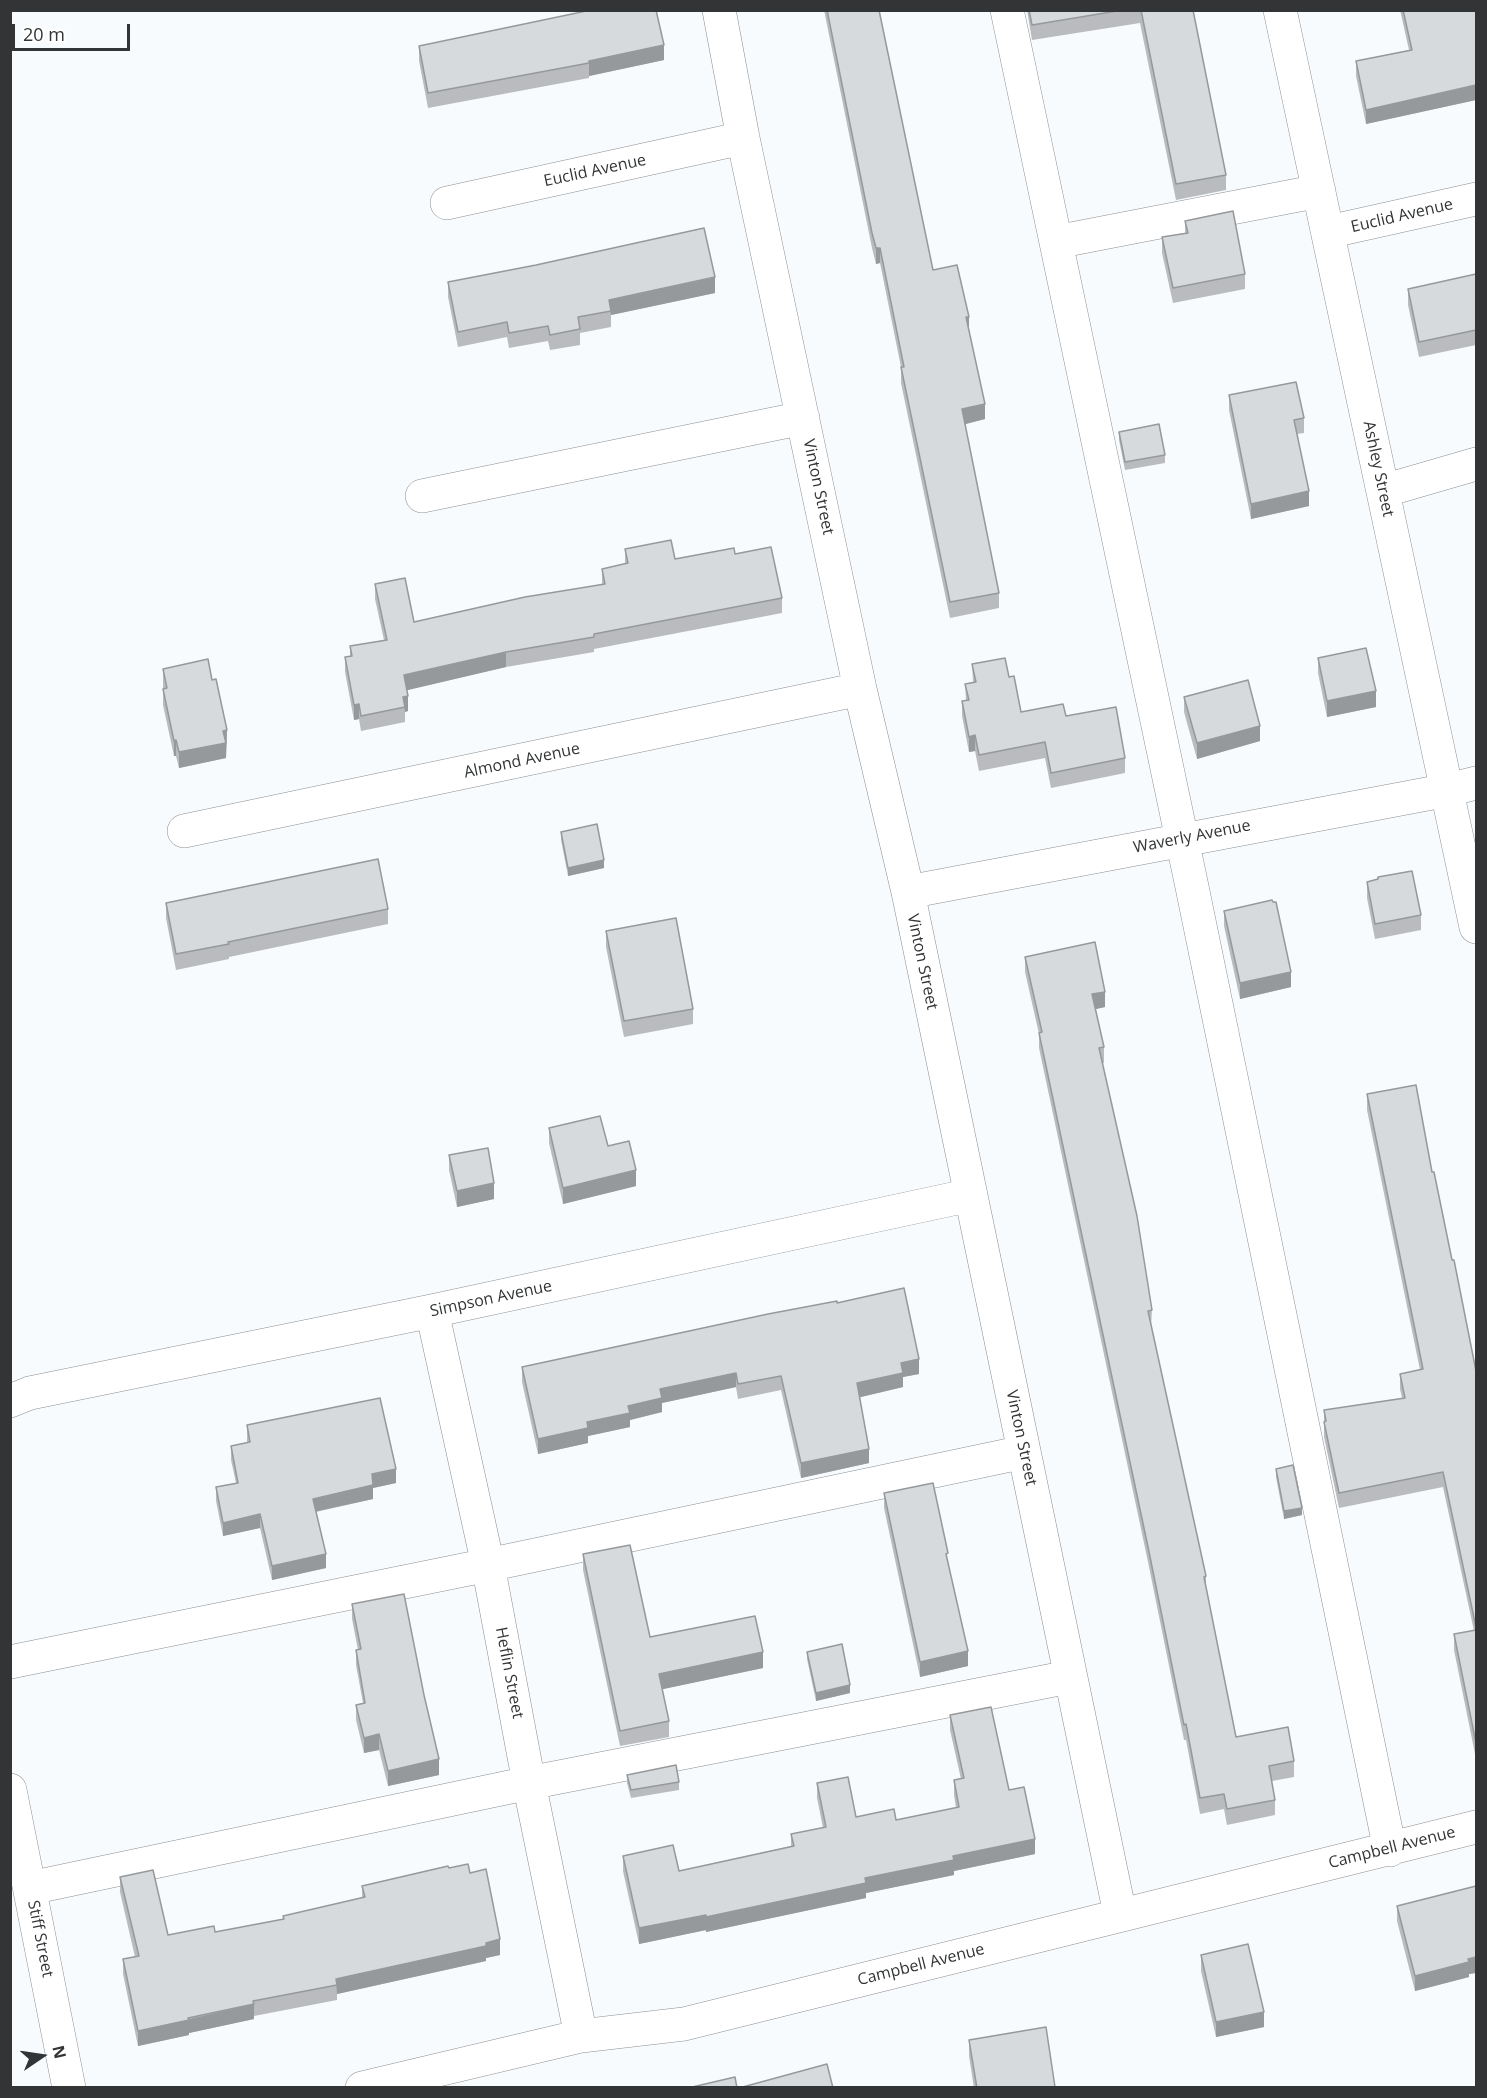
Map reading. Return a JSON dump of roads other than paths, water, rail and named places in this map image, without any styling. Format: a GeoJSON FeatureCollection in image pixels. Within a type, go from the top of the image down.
{"type":"FeatureCollection","features":[{"type":"Feature","properties":{"kind":"street","name":"Vinton Street"},"geometry":{"type":"LineString","coordinates":[[719,10],[743,138],[860,689],[908,892],[1120,1914]]}},
{"type":"Feature","properties":{"kind":"street"},"geometry":{"type":"LineString","coordinates":[[1007,10],[1182,839],[1390,1850]]}},
{"type":"Feature","properties":{"kind":"street","name":"Ashley Street"},"geometry":{"type":"LineString","coordinates":[[1280,10],[1383,491],[1462,786],[1476,927]]}},
{"type":"Feature","properties":{"kind":"street","name":"Euclid Avenue"},"geometry":{"type":"LineString","coordinates":[[447,203],[743,138]]}},
{"type":"Feature","properties":{"kind":"street"},"geometry":{"type":"LineString","coordinates":[[1056,242],[1319,191]]}},
{"type":"Feature","properties":{"kind":"street","name":"Euclid Avenue"},"geometry":{"type":"LineString","coordinates":[[1328,232],[1476,199]]}},
{"type":"Feature","properties":{"kind":"street"},"geometry":{"type":"LineString","coordinates":[[422,496],[803,418]]}},
{"type":"Feature","properties":{"kind":"street"},"geometry":{"type":"LineString","coordinates":[[1383,491],[1476,464]]}},
{"type":"Feature","properties":{"kind":"street","name":"Almond Avenue"},"geometry":{"type":"LineString","coordinates":[[184,831],[860,689]]}},
{"type":"Feature","properties":{"kind":"street","name":"Waverly Avenue"},"geometry":{"type":"LineString","coordinates":[[908,892],[1462,786]]}},
{"type":"Feature","properties":{"kind":"street","name":"Simpson Avenue"},"geometry":{"type":"LineString","coordinates":[[10,1401],[30,1394],[971,1196]]}},
{"type":"Feature","properties":{"kind":"street","name":"Heflin Street"},"geometry":{"type":"LineString","coordinates":[[432,1311],[488,1565],[529,1784],[581,2036]]}},
{"type":"Feature","properties":{"kind":"street"},"geometry":{"type":"LineString","coordinates":[[10,1662],[488,1565],[1023,1452]]}},
{"type":"Feature","properties":{"kind":"street"},"geometry":{"type":"LineString","coordinates":[[30,1888],[529,1784],[1069,1677]]}},
{"type":"Feature","properties":{"kind":"street","name":"Stiff Street"},"geometry":{"type":"LineString","coordinates":[[10,1790],[69,2088]]}},
{"type":"Feature","properties":{"kind":"street","name":"Campbell Avenue"},"geometry":{"type":"LineString","coordinates":[[362,2088],[581,2036],[684,2024],[1476,1827]]}}]}
